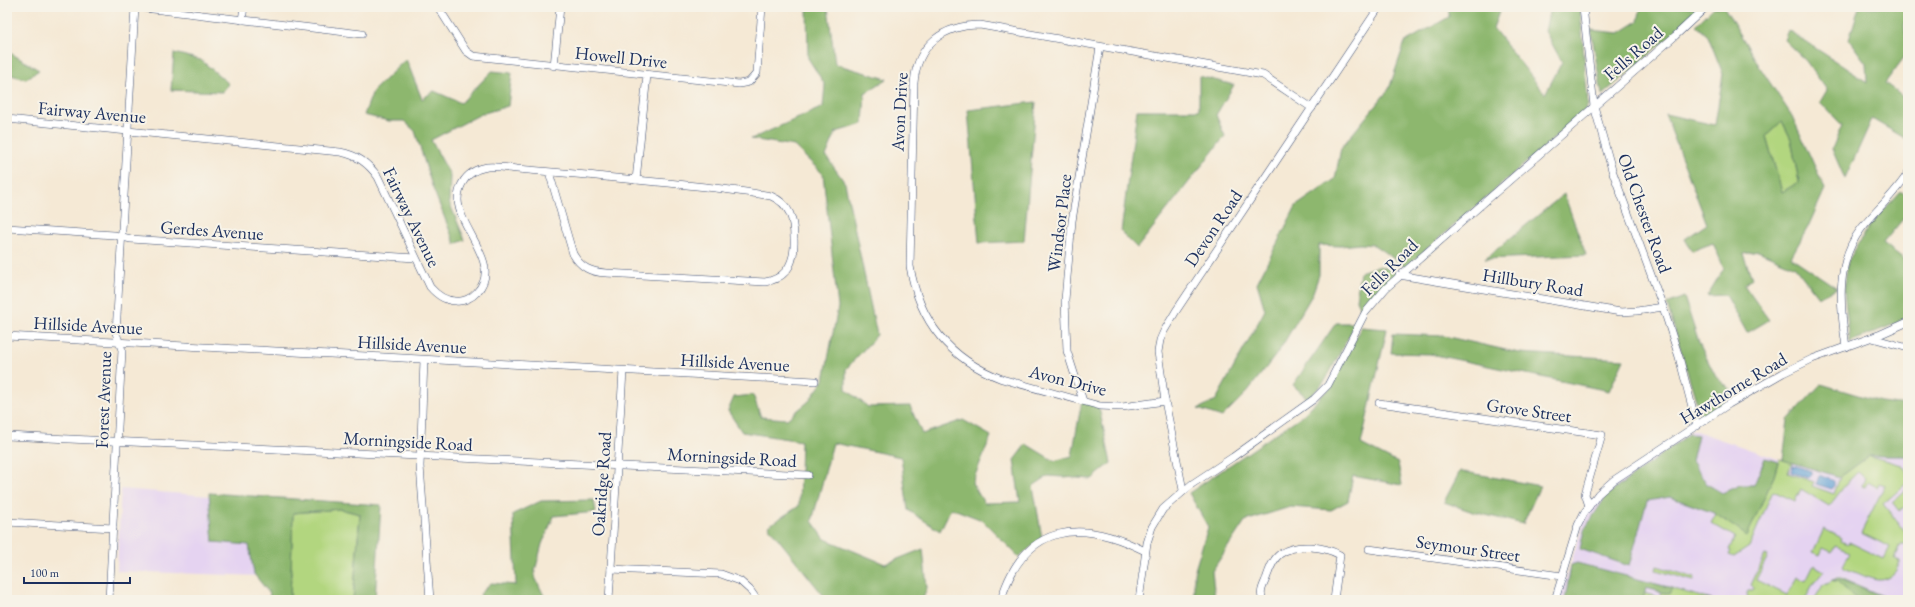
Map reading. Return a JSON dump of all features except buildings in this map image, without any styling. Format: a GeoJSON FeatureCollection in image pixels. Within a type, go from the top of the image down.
{"type":"FeatureCollection","features":[{"type":"Feature","properties":{"kind":"street"},"geometry":{"type":"LineString","coordinates":[[135,7],[362,34]]}},
{"type":"Feature","properties":{"kind":"street","name":"Forest Avenue"},"geometry":{"type":"LineString","coordinates":[[109,600],[122,350],[116,333],[135,7]]}},
{"type":"Feature","properties":{"kind":"street"},"geometry":{"type":"LineString","coordinates":[[242,20],[244,7]]}},
{"type":"Feature","properties":{"kind":"street","name":"Howell Drive"},"geometry":{"type":"LineString","coordinates":[[438,7],[470,55],[554,66],[739,84],[749,82],[755,77],[758,69],[762,7]]}},
{"type":"Feature","properties":{"kind":"street"},"geometry":{"type":"LineString","coordinates":[[554,66],[560,7]]}},
{"type":"Feature","properties":{"kind":"street","name":"Devon Road"},"geometry":{"type":"LineString","coordinates":[[1183,490],[1165,401],[1158,352],[1160,340],[1164,331],[1379,7]]}},
{"type":"Feature","properties":{"kind":"street","name":"Old Chester Road"},"geometry":{"type":"LineString","coordinates":[[1583,7],[1594,106],[1612,170],[1663,307],[1679,358],[1697,426]]}},
{"type":"Feature","properties":{"kind":"street","name":"Fells Road"},"geometry":{"type":"LineString","coordinates":[[1139,600],[1145,551],[1149,536],[1157,518],[1167,505],[1183,490],[1300,411],[1314,399],[1328,385],[1337,370],[1365,313],[1398,275],[1706,7]]}},
{"type":"Feature","properties":{"kind":"street","name":"Avon Drive"},"geometry":{"type":"LineString","coordinates":[[1165,401],[1122,407],[1100,406],[1002,379],[976,368],[964,360],[944,342],[927,319],[916,293],[910,266],[914,83],[917,65],[926,48],[939,36],[962,26],[980,26],[1263,75],[1312,108]]}},
{"type":"Feature","properties":{"kind":"street","name":"Windsor Place"},"geometry":{"type":"LineString","coordinates":[[1083,401],[1067,351],[1065,300],[1072,221],[1100,47]]}},
{"type":"Feature","properties":{"kind":"street"},"geometry":{"type":"LineString","coordinates":[[636,180],[647,75]]}},
{"type":"Feature","properties":{"kind":"street","name":"Fairway Avenue"},"geometry":{"type":"LineString","coordinates":[[7,119],[340,152],[353,156],[365,162],[378,177],[427,282],[437,294],[456,301],[471,298],[482,286],[486,271],[484,260],[459,205],[458,194],[462,184],[473,172],[488,167],[549,172],[636,180],[760,194],[776,198],[789,210],[793,221],[795,253],[792,264],[785,273],[776,280],[760,283],[606,273],[589,270],[580,264],[573,254],[549,172]]}},
{"type":"Feature","properties":{"kind":"street"},"geometry":{"type":"LineString","coordinates":[[1846,346],[1841,289],[1843,269],[1850,247],[1861,230],[1908,173]]}},
{"type":"Feature","properties":{"kind":"street","name":"Gerdes Avenue"},"geometry":{"type":"LineString","coordinates":[[7,228],[122,237],[139,240],[415,258]]}},
{"type":"Feature","properties":{"kind":"street","name":"Hillbury Road"},"geometry":{"type":"LineString","coordinates":[[1398,275],[1621,312],[1663,307]]}},
{"type":"Feature","properties":{"kind":"street","name":"Hawthorne Road"},"geometry":{"type":"LineString","coordinates":[[1555,600],[1578,525],[1598,494],[1614,480],[1729,404],[1783,373],[1812,359],[1872,338],[1908,322]]}},
{"type":"Feature","properties":{"kind":"street","name":"Hillside Avenue"},"geometry":{"type":"LineString","coordinates":[[7,336],[815,381]]}},
{"type":"Feature","properties":{"kind":"street"},"geometry":{"type":"LineString","coordinates":[[1872,338],[1908,348]]}},
{"type":"Feature","properties":{"kind":"street"},"geometry":{"type":"LineString","coordinates":[[424,360],[420,456],[430,600]]}},
{"type":"Feature","properties":{"kind":"street","name":"Oakridge Road"},"geometry":{"type":"LineString","coordinates":[[610,600],[623,371]]}},
{"type":"Feature","properties":{"kind":"street","name":"Grove Street"},"geometry":{"type":"LineString","coordinates":[[1378,403],[1602,436],[1585,494],[1589,506]]}},
{"type":"Feature","properties":{"kind":"street","name":"Morningside Road"},"geometry":{"type":"LineString","coordinates":[[7,436],[808,475]]}},
{"type":"Feature","properties":{"kind":"street"},"geometry":{"type":"LineString","coordinates":[[7,522],[113,528]]}},
{"type":"Feature","properties":{"kind":"street"},"geometry":{"type":"LineString","coordinates":[[1001,600],[1006,582],[1013,570],[1034,546],[1053,535],[1074,531],[1089,532],[1125,541],[1145,551]]}},
{"type":"Feature","properties":{"kind":"street"},"geometry":{"type":"LineString","coordinates":[[1263,600],[1262,589],[1274,561],[1280,554],[1303,546],[1329,549],[1340,555],[1334,600]]}},
{"type":"Feature","properties":{"kind":"street","name":"Seymour Street"},"geometry":{"type":"LineString","coordinates":[[1370,549],[1562,576]]}},
{"type":"Feature","properties":{"kind":"street"},"geometry":{"type":"LineString","coordinates":[[611,569],[720,574],[740,582],[750,590],[757,600]]}},
{"type":"Feature","properties":{"kind":"shaded area"},"geometry":{"type":"Polygon","coordinates":[[[1693,430],[1775,458],[1840,477],[1869,456],[1908,456],[1908,600],[1559,600],[1586,516],[1612,485],[1693,430]]]}},
{"type":"Feature","properties":{"kind":"shaded area"},"geometry":{"type":"Polygon","coordinates":[[[121,489],[361,508],[354,600],[290,600],[291,577],[117,571],[121,489]]]}},
{"type":"Feature","properties":{"kind":"green space"},"geometry":{"type":"Polygon","coordinates":[[[807,7],[828,7],[835,64],[887,79],[865,93],[863,124],[836,132],[826,156],[845,183],[877,335],[846,369],[846,389],[868,407],[910,406],[922,434],[963,420],[991,436],[972,483],[984,503],[1020,502],[1014,460],[1026,444],[1054,461],[1072,456],[1082,400],[1098,403],[1111,463],[1092,479],[1048,476],[1033,486],[1042,538],[1019,557],[982,520],[951,508],[940,531],[908,510],[901,457],[833,443],[812,521],[825,539],[885,564],[923,549],[927,588],[922,600],[827,600],[768,526],[799,506],[801,441],[742,432],[728,411],[734,397],[753,395],[761,417],[787,419],[808,402],[824,380],[838,307],[823,174],[794,146],[751,139],[823,107],[825,85],[808,58],[807,7]]]}},
{"type":"Feature","properties":{"kind":"green space"},"geometry":{"type":"Polygon","coordinates":[[[1449,7],[1501,7],[1493,28],[1545,94],[1562,62],[1545,31],[1550,8],[1580,7],[1588,105],[1582,114],[1406,267],[1374,245],[1319,245],[1319,275],[1312,295],[1279,351],[1247,392],[1222,417],[1198,409],[1216,400],[1265,310],[1257,283],[1296,206],[1335,179],[1341,148],[1389,89],[1405,42],[1449,17],[1449,7]]]}},
{"type":"Feature","properties":{"kind":"green space"},"geometry":{"type":"Polygon","coordinates":[[[1641,7],[1704,7],[1602,95],[1591,30],[1619,33],[1638,21],[1641,7]]]}},
{"type":"Feature","properties":{"kind":"green space"},"geometry":{"type":"Polygon","coordinates":[[[1714,7],[1724,7],[1761,69],[1792,116],[1825,189],[1808,227],[1791,257],[1837,288],[1818,297],[1795,267],[1758,251],[1743,254],[1752,278],[1744,285],[1769,320],[1747,333],[1726,295],[1707,296],[1724,268],[1713,243],[1692,251],[1685,239],[1707,224],[1665,114],[1715,125],[1723,74],[1708,36],[1696,25],[1714,7]],[[1782,121],[1766,136],[1782,192],[1799,182],[1791,139],[1782,121]]]}},
{"type":"Feature","properties":{"kind":"green space"},"geometry":{"type":"Polygon","coordinates":[[[1859,7],[1908,7],[1908,18],[1904,23],[1908,52],[1885,83],[1908,101],[1908,140],[1872,119],[1845,179],[1832,149],[1842,125],[1820,102],[1827,90],[1806,61],[1784,40],[1788,30],[1867,82],[1866,63],[1849,40],[1859,7]]]}},
{"type":"Feature","properties":{"kind":"green space"},"geometry":{"type":"Polygon","coordinates":[[[7,51],[39,70],[26,79],[7,74],[7,51]]]}},
{"type":"Feature","properties":{"kind":"green space"},"geometry":{"type":"Polygon","coordinates":[[[174,53],[201,60],[229,84],[222,92],[171,90],[174,53]]]}},
{"type":"Feature","properties":{"kind":"green space"},"geometry":{"type":"Polygon","coordinates":[[[406,59],[422,99],[434,91],[461,103],[492,71],[512,73],[508,106],[481,114],[431,140],[450,175],[449,202],[465,240],[455,244],[432,186],[415,131],[404,121],[389,121],[364,115],[373,91],[406,59]]]}},
{"type":"Feature","properties":{"kind":"green space"},"geometry":{"type":"Polygon","coordinates":[[[1199,76],[1234,85],[1216,115],[1225,136],[1137,248],[1121,232],[1137,110],[1199,110],[1199,76]]]}},
{"type":"Feature","properties":{"kind":"green space"},"geometry":{"type":"Polygon","coordinates":[[[1036,102],[1024,241],[979,243],[968,110],[1036,102]]]}},
{"type":"Feature","properties":{"kind":"green space"},"geometry":{"type":"Polygon","coordinates":[[[1782,121],[1791,139],[1799,182],[1782,192],[1766,136],[1782,121]]]}},
{"type":"Feature","properties":{"kind":"green space"},"geometry":{"type":"Polygon","coordinates":[[[1901,191],[1908,197],[1908,213],[1883,243],[1904,259],[1908,255],[1908,316],[1897,323],[1850,342],[1844,291],[1848,261],[1870,225],[1901,191]]]}},
{"type":"Feature","properties":{"kind":"green space"},"geometry":{"type":"Polygon","coordinates":[[[1564,194],[1586,255],[1485,259],[1564,194]]]}},
{"type":"Feature","properties":{"kind":"green space"},"geometry":{"type":"Polygon","coordinates":[[[1379,266],[1397,272],[1361,311],[1356,300],[1360,272],[1379,266]]]}},
{"type":"Feature","properties":{"kind":"green space"},"geometry":{"type":"Polygon","coordinates":[[[1684,297],[1699,343],[1716,377],[1735,394],[1701,417],[1667,304],[1684,297]]]}},
{"type":"Feature","properties":{"kind":"green space"},"geometry":{"type":"Polygon","coordinates":[[[1336,323],[1356,323],[1325,381],[1308,399],[1293,385],[1336,323]]]}},
{"type":"Feature","properties":{"kind":"green space"},"geometry":{"type":"Polygon","coordinates":[[[1361,327],[1387,329],[1361,444],[1398,463],[1402,485],[1353,476],[1348,501],[1331,510],[1290,507],[1245,521],[1212,571],[1215,600],[1194,600],[1194,573],[1208,527],[1189,493],[1303,415],[1332,385],[1361,327]]]}},
{"type":"Feature","properties":{"kind":"green space"},"geometry":{"type":"Polygon","coordinates":[[[1393,334],[1444,336],[1519,353],[1624,359],[1609,391],[1430,354],[1391,353],[1393,334]]]}},
{"type":"Feature","properties":{"kind":"green space"},"geometry":{"type":"Polygon","coordinates":[[[1821,384],[1881,402],[1908,405],[1908,456],[1869,456],[1840,477],[1783,460],[1788,420],[1821,384]]]}},
{"type":"Feature","properties":{"kind":"green space"},"geometry":{"type":"Polygon","coordinates":[[[1689,434],[1698,435],[1692,461],[1707,484],[1722,493],[1740,485],[1754,485],[1765,458],[1778,462],[1774,476],[1747,536],[1714,513],[1670,497],[1647,501],[1629,566],[1580,549],[1584,530],[1607,495],[1689,434]]]}},
{"type":"Feature","properties":{"kind":"green space"},"geometry":{"type":"Polygon","coordinates":[[[1869,456],[1902,465],[1908,472],[1908,482],[1883,504],[1908,535],[1908,542],[1900,544],[1894,559],[1899,561],[1898,569],[1890,577],[1879,580],[1873,579],[1845,569],[1843,566],[1850,552],[1835,546],[1832,552],[1823,548],[1820,555],[1813,552],[1824,529],[1842,538],[1841,541],[1848,544],[1849,542],[1884,559],[1890,547],[1861,533],[1885,485],[1879,483],[1877,487],[1868,482],[1865,487],[1862,486],[1865,478],[1858,472],[1846,484],[1829,506],[1801,489],[1795,501],[1773,491],[1749,547],[1734,557],[1729,555],[1731,551],[1729,550],[1735,537],[1711,523],[1716,514],[1747,535],[1774,476],[1779,459],[1792,462],[1788,473],[1814,482],[1812,486],[1834,494],[1840,477],[1869,456]]]}},
{"type":"Feature","properties":{"kind":"green space"},"geometry":{"type":"Polygon","coordinates":[[[1460,471],[1540,486],[1523,524],[1473,512],[1444,502],[1460,471]]]}},
{"type":"Feature","properties":{"kind":"green space"},"geometry":{"type":"Polygon","coordinates":[[[1908,488],[1908,504],[1899,511],[1892,502],[1908,488]]]}},
{"type":"Feature","properties":{"kind":"green space"},"geometry":{"type":"Polygon","coordinates":[[[209,493],[381,505],[375,600],[353,600],[360,514],[340,509],[293,513],[290,600],[268,600],[270,594],[254,574],[249,545],[213,542],[209,493]]]}},
{"type":"Feature","properties":{"kind":"green space"},"geometry":{"type":"Polygon","coordinates":[[[594,500],[596,512],[554,516],[542,544],[534,575],[545,598],[543,600],[483,600],[480,594],[491,583],[516,585],[513,514],[541,501],[594,500]]]}},
{"type":"Feature","properties":{"kind":"green space"},"geometry":{"type":"Polygon","coordinates":[[[340,509],[360,514],[353,600],[290,600],[293,513],[340,509]]]}},
{"type":"Feature","properties":{"kind":"green space"},"geometry":{"type":"Polygon","coordinates":[[[1765,555],[1768,556],[1756,580],[1787,595],[1797,577],[1806,581],[1814,565],[1824,571],[1813,584],[1805,600],[1748,600],[1748,590],[1753,590],[1754,588],[1751,585],[1765,555]]]}},
{"type":"Feature","properties":{"kind":"green space"},"geometry":{"type":"Polygon","coordinates":[[[1577,563],[1672,588],[1669,594],[1646,588],[1643,600],[1565,600],[1571,565],[1577,563]]]}},
{"type":"Feature","properties":{"kind":"green space"},"geometry":{"type":"Polygon","coordinates":[[[1657,566],[1695,578],[1694,581],[1656,570],[1657,566]]]}},
{"type":"Feature","properties":{"kind":"green space"},"geometry":{"type":"Polygon","coordinates":[[[1837,578],[1841,578],[1885,597],[1883,600],[1814,600],[1823,585],[1837,578]]]}},
{"type":"Feature","properties":{"kind":"green space"},"geometry":{"type":"Polygon","coordinates":[[[1831,580],[1842,580],[1885,597],[1883,600],[1857,600],[1838,582],[1831,580]]]}},
{"type":"Feature","properties":{"kind":"green space"},"geometry":{"type":"Polygon","coordinates":[[[1664,586],[1712,600],[1643,600],[1644,593],[1660,598],[1664,586]]]}},
{"type":"Feature","properties":{"kind":"water"},"geometry":{"type":"Polygon","coordinates":[[[1793,465],[1811,471],[1811,476],[1808,478],[1791,472],[1793,465]]]}},
{"type":"Feature","properties":{"kind":"water"},"geometry":{"type":"Polygon","coordinates":[[[1819,475],[1834,481],[1834,487],[1832,489],[1816,484],[1819,475]]]}}]}
